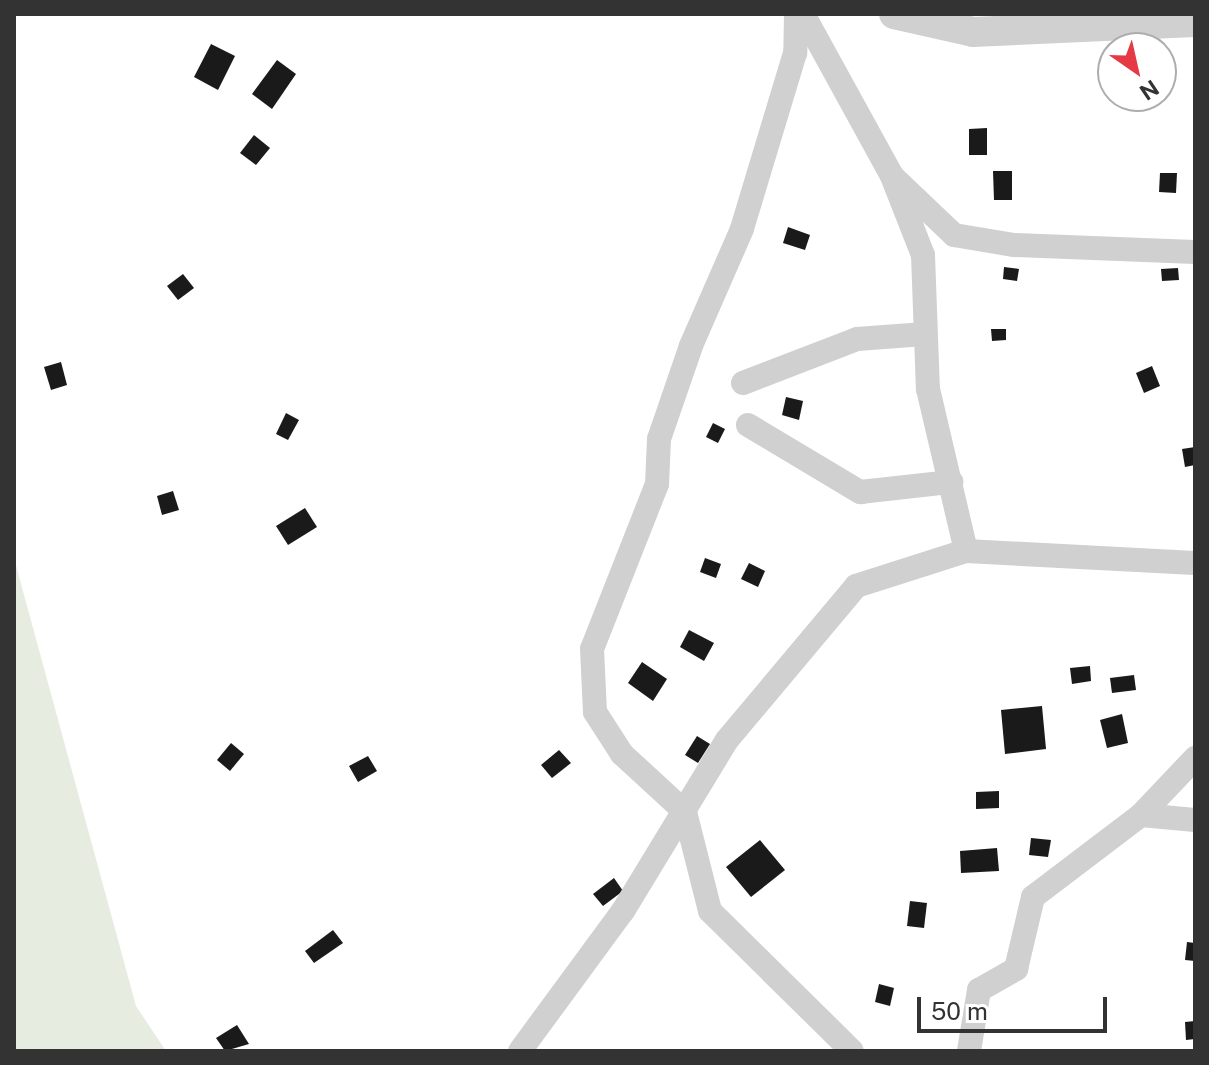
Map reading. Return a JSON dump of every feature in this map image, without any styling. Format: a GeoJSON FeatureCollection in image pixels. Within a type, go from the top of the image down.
{"type":"FeatureCollection","features":[{"type":"Feature","properties":{"kind":"street"},"geometry":{"type":"LineString","coordinates":[[796,14],[795,53],[742,229],[686,361],[659,439],[657,484],[592,649],[595,712],[622,754],[685,812],[710,911],[852,1051]]}},
{"type":"Feature","properties":{"kind":"street"},"geometry":{"type":"LineString","coordinates":[[803,14],[892,176],[923,255],[928,389],[966,551]]}},
{"type":"Feature","properties":{"kind":"street"},"geometry":{"type":"LineString","coordinates":[[894,14],[973,32],[1195,22]]}},
{"type":"Feature","properties":{"kind":"street"},"geometry":{"type":"LineString","coordinates":[[892,176],[954,235],[1014,245],[1195,252]]}},
{"type":"Feature","properties":{"kind":"street"},"geometry":{"type":"LineString","coordinates":[[743,383],[857,339],[925,334]]}},
{"type":"Feature","properties":{"kind":"street"},"geometry":{"type":"LineString","coordinates":[[748,425],[860,492],[951,482]]}},
{"type":"Feature","properties":{"kind":"street"},"geometry":{"type":"LineString","coordinates":[[520,1051],[685,812],[727,740],[856,586],[966,551],[1195,563]]}},
{"type":"Feature","properties":{"kind":"street"},"geometry":{"type":"LineString","coordinates":[[969,1051],[979,990],[1016,969],[1033,897],[1141,815],[1195,758]]}},
{"type":"Feature","properties":{"kind":"street"},"geometry":{"type":"LineString","coordinates":[[1141,815],[1195,820]]}},
{"type":"Feature","properties":{"kind":"shaded area"},"geometry":{"type":"Polygon","coordinates":[[[14,558],[136,1006],[166,1051],[14,1051],[14,558]]]}},
{"type":"Feature","properties":{"kind":"building"},"geometry":{"type":"Polygon","coordinates":[[[211,44],[235,56],[218,90],[194,77],[211,44]]]}},
{"type":"Feature","properties":{"kind":"building"},"geometry":{"type":"Polygon","coordinates":[[[277,60],[296,74],[272,109],[252,94],[277,60]]]}},
{"type":"Feature","properties":{"kind":"building"},"geometry":{"type":"Polygon","coordinates":[[[987,128],[987,155],[969,155],[969,129],[987,128]]]}},
{"type":"Feature","properties":{"kind":"building"},"geometry":{"type":"Polygon","coordinates":[[[254,135],[270,148],[256,165],[240,153],[254,135]]]}},
{"type":"Feature","properties":{"kind":"building"},"geometry":{"type":"Polygon","coordinates":[[[993,171],[1012,171],[1012,200],[994,200],[993,171]]]}},
{"type":"Feature","properties":{"kind":"building"},"geometry":{"type":"Polygon","coordinates":[[[1160,173],[1177,173],[1176,193],[1159,192],[1160,173]]]}},
{"type":"Feature","properties":{"kind":"building"},"geometry":{"type":"Polygon","coordinates":[[[788,227],[810,235],[805,250],[783,243],[788,227]]]}},
{"type":"Feature","properties":{"kind":"building"},"geometry":{"type":"Polygon","coordinates":[[[1004,267],[1019,269],[1017,281],[1003,279],[1004,267]]]}},
{"type":"Feature","properties":{"kind":"building"},"geometry":{"type":"Polygon","coordinates":[[[1178,268],[1179,280],[1162,281],[1161,269],[1178,268]]]}},
{"type":"Feature","properties":{"kind":"building"},"geometry":{"type":"Polygon","coordinates":[[[183,274],[194,288],[178,300],[167,286],[183,274]]]}},
{"type":"Feature","properties":{"kind":"building"},"geometry":{"type":"Polygon","coordinates":[[[991,329],[1006,329],[1006,340],[992,341],[991,329]]]}},
{"type":"Feature","properties":{"kind":"building"},"geometry":{"type":"Polygon","coordinates":[[[61,362],[67,385],[51,390],[44,367],[61,362]]]}},
{"type":"Feature","properties":{"kind":"building"},"geometry":{"type":"Polygon","coordinates":[[[1152,366],[1160,386],[1144,393],[1136,373],[1152,366]]]}},
{"type":"Feature","properties":{"kind":"building"},"geometry":{"type":"Polygon","coordinates":[[[786,397],[803,401],[799,420],[782,415],[786,397]]]}},
{"type":"Feature","properties":{"kind":"building"},"geometry":{"type":"Polygon","coordinates":[[[286,413],[299,420],[288,440],[276,434],[286,413]]]}},
{"type":"Feature","properties":{"kind":"building"},"geometry":{"type":"Polygon","coordinates":[[[713,423],[725,429],[718,443],[706,437],[713,423]]]}},
{"type":"Feature","properties":{"kind":"building"},"geometry":{"type":"Polygon","coordinates":[[[1195,447],[1195,465],[1185,467],[1182,449],[1195,447]]]}},
{"type":"Feature","properties":{"kind":"building"},"geometry":{"type":"Polygon","coordinates":[[[173,491],[179,510],[162,515],[157,496],[173,491]]]}},
{"type":"Feature","properties":{"kind":"building"},"geometry":{"type":"Polygon","coordinates":[[[305,508],[317,527],[288,545],[276,526],[305,508]]]}},
{"type":"Feature","properties":{"kind":"building"},"geometry":{"type":"Polygon","coordinates":[[[705,558],[721,564],[716,578],[700,572],[705,558]]]}},
{"type":"Feature","properties":{"kind":"building"},"geometry":{"type":"Polygon","coordinates":[[[749,563],[765,571],[758,587],[741,579],[749,563]]]}},
{"type":"Feature","properties":{"kind":"building"},"geometry":{"type":"Polygon","coordinates":[[[689,630],[714,643],[704,661],[680,647],[689,630]]]}},
{"type":"Feature","properties":{"kind":"building"},"geometry":{"type":"Polygon","coordinates":[[[642,662],[667,679],[653,701],[628,683],[642,662]]]}},
{"type":"Feature","properties":{"kind":"building"},"geometry":{"type":"Polygon","coordinates":[[[1090,666],[1091,681],[1072,684],[1070,668],[1090,666]]]}},
{"type":"Feature","properties":{"kind":"building"},"geometry":{"type":"Polygon","coordinates":[[[1134,675],[1136,690],[1112,693],[1110,678],[1134,675]]]}},
{"type":"Feature","properties":{"kind":"building"},"geometry":{"type":"Polygon","coordinates":[[[1042,706],[1046,749],[1005,754],[1001,710],[1042,706]]]}},
{"type":"Feature","properties":{"kind":"building"},"geometry":{"type":"Polygon","coordinates":[[[1122,714],[1128,743],[1107,748],[1100,720],[1122,714]]]}},
{"type":"Feature","properties":{"kind":"building"},"geometry":{"type":"Polygon","coordinates":[[[697,736],[710,744],[698,763],[685,755],[697,736]]]}},
{"type":"Feature","properties":{"kind":"building"},"geometry":{"type":"Polygon","coordinates":[[[231,743],[244,754],[230,771],[217,760],[231,743]]]}},
{"type":"Feature","properties":{"kind":"building"},"geometry":{"type":"Polygon","coordinates":[[[559,750],[571,763],[552,778],[541,765],[559,750]]]}},
{"type":"Feature","properties":{"kind":"building"},"geometry":{"type":"Polygon","coordinates":[[[368,756],[377,771],[358,782],[349,766],[368,756]]]}},
{"type":"Feature","properties":{"kind":"building"},"geometry":{"type":"Polygon","coordinates":[[[999,791],[999,808],[976,809],[976,792],[999,791]]]}},
{"type":"Feature","properties":{"kind":"building"},"geometry":{"type":"Polygon","coordinates":[[[1031,838],[1051,840],[1048,857],[1029,855],[1031,838]]]}},
{"type":"Feature","properties":{"kind":"building"},"geometry":{"type":"Polygon","coordinates":[[[760,840],[785,870],[751,897],[726,867],[760,840]]]}},
{"type":"Feature","properties":{"kind":"building"},"geometry":{"type":"Polygon","coordinates":[[[997,848],[999,871],[961,873],[960,851],[997,848]]]}},
{"type":"Feature","properties":{"kind":"building"},"geometry":{"type":"Polygon","coordinates":[[[614,878],[623,891],[603,906],[593,894],[614,878]]]}},
{"type":"Feature","properties":{"kind":"building"},"geometry":{"type":"Polygon","coordinates":[[[910,901],[927,903],[924,928],[907,926],[910,901]]]}},
{"type":"Feature","properties":{"kind":"building"},"geometry":{"type":"Polygon","coordinates":[[[333,930],[343,943],[314,963],[305,951],[333,930]]]}},
{"type":"Feature","properties":{"kind":"building"},"geometry":{"type":"Polygon","coordinates":[[[1187,942],[1195,943],[1195,961],[1185,960],[1187,942]]]}},
{"type":"Feature","properties":{"kind":"building"},"geometry":{"type":"Polygon","coordinates":[[[879,984],[894,988],[890,1006],[875,1002],[879,984]]]}},
{"type":"Feature","properties":{"kind":"building"},"geometry":{"type":"Polygon","coordinates":[[[1195,1021],[1195,1039],[1186,1040],[1185,1022],[1195,1021]]]}},
{"type":"Feature","properties":{"kind":"building"},"geometry":{"type":"Polygon","coordinates":[[[237,1025],[249,1044],[225,1051],[216,1038],[237,1025]]]}}]}
